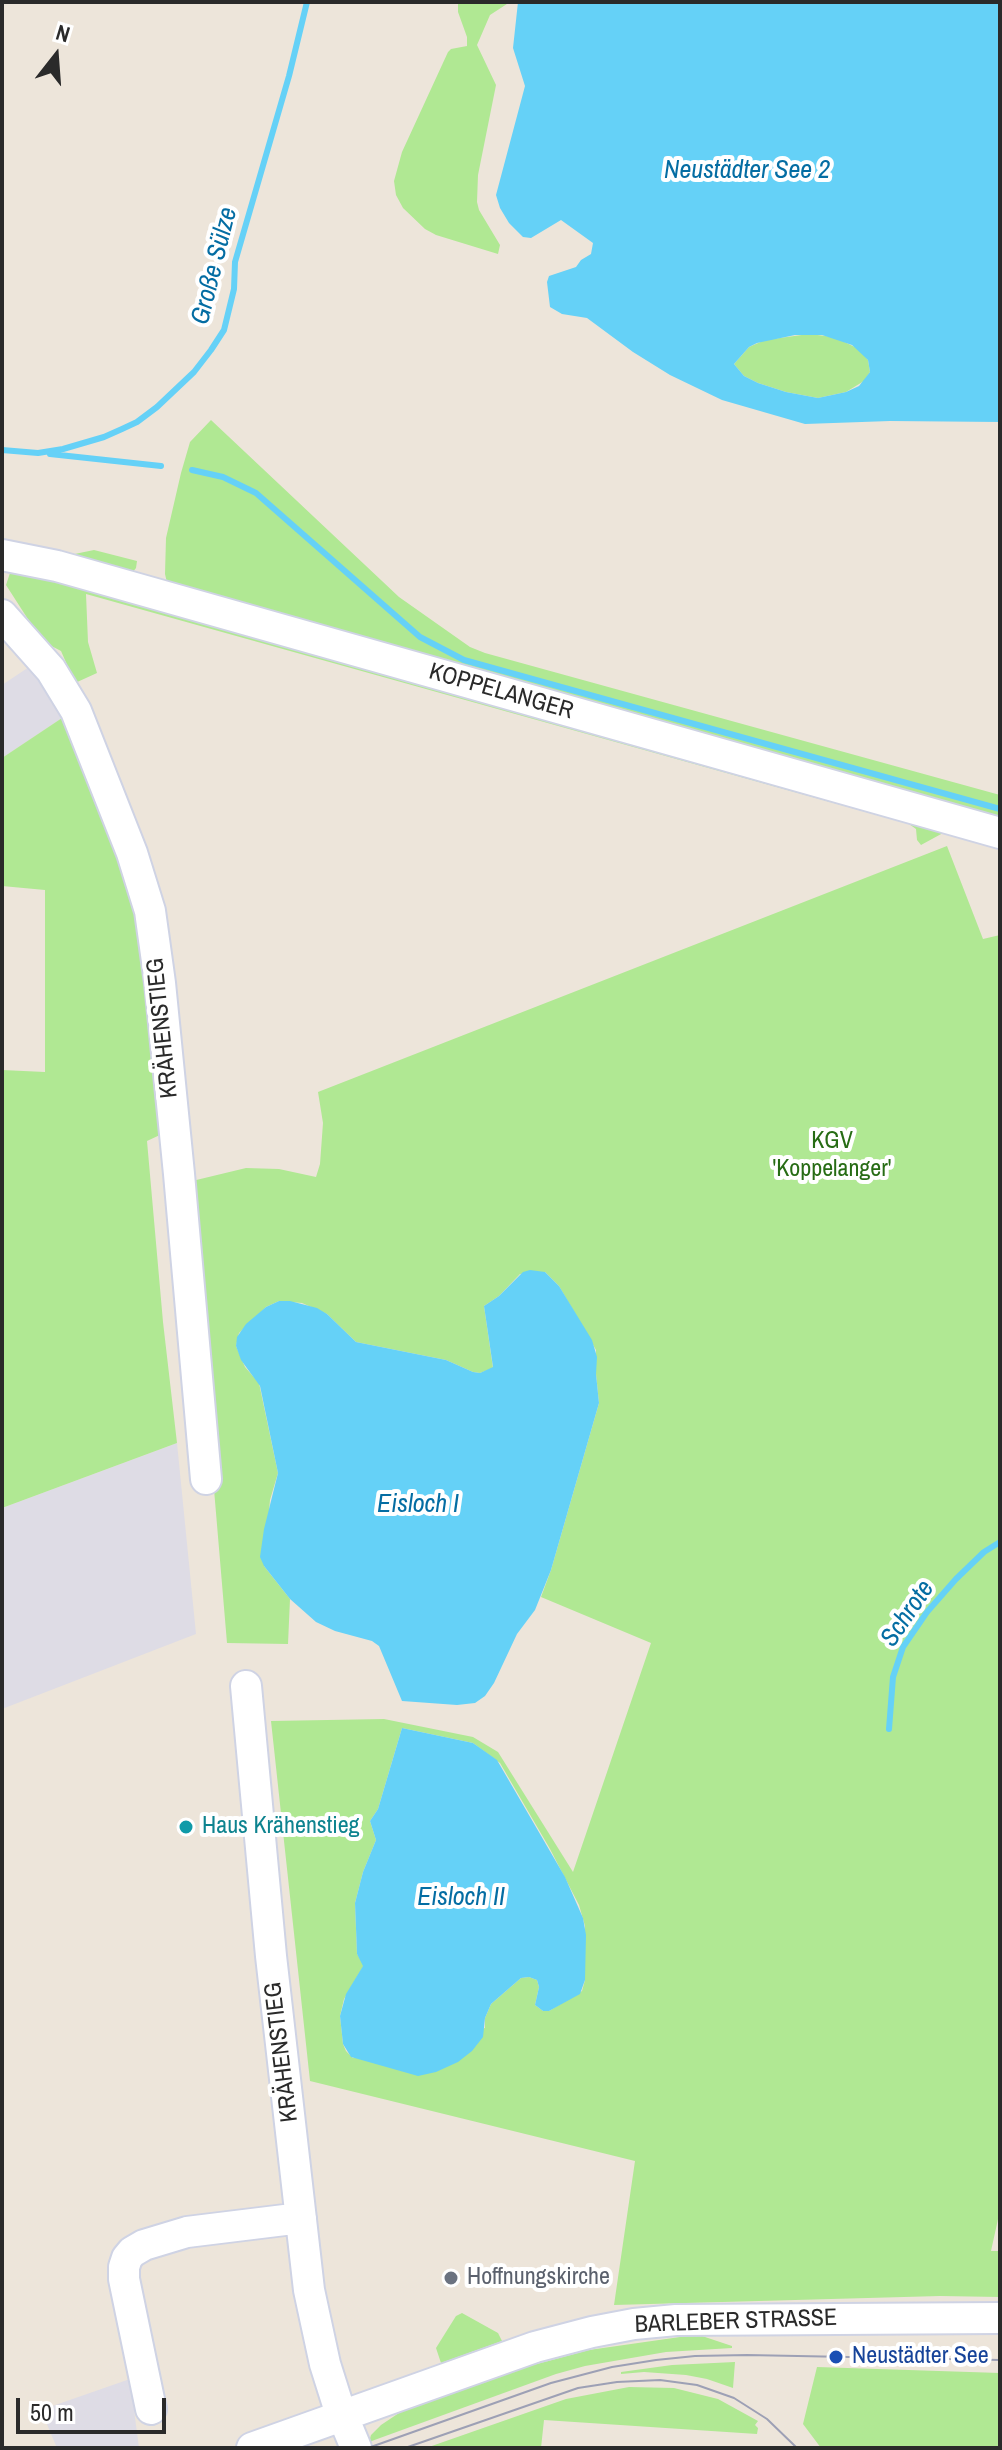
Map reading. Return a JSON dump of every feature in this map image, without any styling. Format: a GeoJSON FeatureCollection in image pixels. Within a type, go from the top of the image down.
{"type":"FeatureCollection","features":[{"type":"Feature","properties":{"kind":"street","name":"KOPPELANGER"},"geometry":{"type":"LineString","coordinates":[[2,555],[57,566],[1000,833]]}},
{"type":"Feature","properties":{"kind":"street","name":"KRÄHENSTIEG"},"geometry":{"type":"LineString","coordinates":[[2,615],[51,670],[76,711],[116,810],[150,911],[179,1174],[206,1479]]}},
{"type":"Feature","properties":{"kind":"street","name":"KRÄHENSTIEG"},"geometry":{"type":"LineString","coordinates":[[246,1686],[271,1956],[312,2306],[325,2364],[356,2448]]}},
{"type":"Feature","properties":{"kind":"street"},"geometry":{"type":"LineString","coordinates":[[151,2409],[124,2279],[124,2267],[130,2255],[144,2245],[187,2232],[301,2218]]}},
{"type":"Feature","properties":{"kind":"street","name":"BARLEBER STRASSE"},"geometry":{"type":"LineString","coordinates":[[252,2448],[535,2347],[634,2324],[676,2320],[1000,2318]]}},
{"type":"Feature","properties":{"kind":"shaded area"},"geometry":{"type":"Polygon","coordinates":[[[32,665],[65,716],[2,758],[2,685],[32,665]]]}},
{"type":"Feature","properties":{"kind":"shaded area"},"geometry":{"type":"Polygon","coordinates":[[[177,1443],[196,1634],[2,1709],[2,1508],[177,1443]]]}},
{"type":"Feature","properties":{"kind":"shaded area"},"geometry":{"type":"Polygon","coordinates":[[[130,2379],[139,2448],[57,2448],[41,2410],[130,2379]]]}},
{"type":"Feature","properties":{"kind":"green space"},"geometry":{"type":"Polygon","coordinates":[[[458,2],[510,2],[490,15],[477,45],[496,85],[478,175],[477,202],[500,245],[498,254],[425,229],[403,208],[396,195],[394,181],[402,152],[448,52],[467,46],[458,2]]]}},
{"type":"Feature","properties":{"kind":"green space"},"geometry":{"type":"Polygon","coordinates":[[[809,334],[834,337],[859,349],[868,360],[870,372],[864,381],[846,392],[818,398],[758,383],[744,376],[734,364],[749,347],[765,340],[809,334]]]}},
{"type":"Feature","properties":{"kind":"green space"},"geometry":{"type":"Polygon","coordinates":[[[211,420],[399,597],[470,647],[1000,795],[1000,827],[168,587],[165,574],[166,538],[181,473],[190,442],[211,420]]]}},
{"type":"Feature","properties":{"kind":"green space"},"geometry":{"type":"Polygon","coordinates":[[[94,550],[137,561],[136,568],[129,577],[60,557],[94,550]]]}},
{"type":"Feature","properties":{"kind":"green space"},"geometry":{"type":"Polygon","coordinates":[[[12,567],[917,818],[943,833],[921,845],[916,829],[909,824],[86,594],[88,642],[97,673],[75,683],[61,651],[42,641],[6,585],[12,567]]]}},
{"type":"Feature","properties":{"kind":"green space"},"geometry":{"type":"Polygon","coordinates":[[[65,716],[136,895],[162,1134],[147,1141],[177,1443],[2,1508],[2,1070],[45,1072],[45,890],[2,886],[2,758],[65,716]]]}},
{"type":"Feature","properties":{"kind":"green space","name":"KGV 'Koppelanger'"},"geometry":{"type":"Polygon","coordinates":[[[947,846],[983,939],[1000,935],[1000,2210],[991,2251],[1000,2251],[1000,2297],[614,2305],[635,2161],[310,2081],[271,1721],[384,1719],[473,1737],[498,1752],[573,1872],[651,1643],[541,1597],[599,1403],[596,1350],[559,1286],[545,1272],[520,1274],[499,1296],[484,1306],[493,1368],[480,1373],[446,1360],[356,1342],[327,1314],[302,1303],[279,1301],[266,1307],[239,1333],[236,1346],[245,1367],[259,1383],[278,1473],[270,1500],[264,1566],[290,1599],[288,1644],[227,1643],[188,1182],[246,1168],[279,1169],[316,1177],[323,1123],[318,1092],[947,846]],[[402,1728],[378,1809],[370,1821],[376,1840],[355,1903],[357,1954],[364,1965],[344,1999],[340,2016],[343,2044],[353,2058],[485,2028],[485,2018],[491,2004],[521,1978],[537,1980],[539,1987],[535,2005],[543,2011],[549,2011],[582,1991],[585,1980],[585,1926],[579,1905],[500,1763],[473,1743],[402,1728]]]}},
{"type":"Feature","properties":{"kind":"green space"},"geometry":{"type":"Polygon","coordinates":[[[462,2313],[498,2333],[502,2341],[441,2363],[436,2348],[456,2316],[462,2313]]]}},
{"type":"Feature","properties":{"kind":"green space"},"geometry":{"type":"Polygon","coordinates":[[[702,2336],[732,2348],[666,2352],[585,2366],[369,2442],[371,2435],[381,2425],[405,2409],[522,2368],[589,2350],[702,2336]]]}},
{"type":"Feature","properties":{"kind":"green space"},"geometry":{"type":"Polygon","coordinates":[[[735,2362],[733,2388],[686,2375],[621,2374],[672,2365],[735,2362]]]}},
{"type":"Feature","properties":{"kind":"green space"},"geometry":{"type":"Polygon","coordinates":[[[817,2367],[1000,2373],[1000,2448],[821,2448],[803,2424],[817,2367]]]}},
{"type":"Feature","properties":{"kind":"green space"},"geometry":{"type":"Polygon","coordinates":[[[629,2387],[674,2388],[718,2399],[758,2421],[755,2425],[757,2434],[544,2420],[541,2448],[426,2448],[566,2399],[629,2387]]]}},
{"type":"Feature","properties":{"kind":"water","name":"Neustädter See 2"},"geometry":{"type":"Polygon","coordinates":[[[518,2],[1000,2],[1000,422],[805,424],[722,400],[670,375],[587,318],[562,314],[550,307],[549,276],[576,267],[591,254],[593,243],[561,220],[531,238],[523,237],[500,208],[496,195],[525,86],[513,48],[518,2]],[[795,335],[757,343],[749,347],[734,364],[744,376],[758,383],[818,398],[859,386],[870,372],[868,360],[852,345],[822,335],[795,335]]]}},
{"type":"Feature","properties":{"kind":"water","name":"Eisloch I"},"geometry":{"type":"Polygon","coordinates":[[[523,1272],[545,1272],[559,1286],[592,1340],[597,1357],[599,1403],[551,1570],[535,1610],[517,1634],[485,1696],[475,1703],[457,1705],[402,1701],[379,1646],[316,1622],[290,1599],[264,1566],[260,1557],[264,1529],[278,1473],[260,1386],[241,1360],[236,1346],[237,1337],[246,1324],[266,1307],[279,1301],[290,1301],[327,1314],[356,1342],[446,1360],[480,1373],[493,1367],[484,1306],[523,1272]]]}},
{"type":"Feature","properties":{"kind":"water","name":"Eisloch II"},"geometry":{"type":"Polygon","coordinates":[[[402,1728],[473,1743],[497,1760],[565,1877],[583,1918],[586,1935],[585,1980],[580,1994],[549,2011],[543,2011],[535,2005],[539,1987],[537,1980],[521,1978],[491,2004],[485,2018],[483,2037],[472,2051],[458,2062],[418,2076],[351,2057],[343,2044],[340,2016],[346,1994],[363,1966],[357,1954],[355,1903],[376,1840],[370,1821],[378,1809],[402,1728]]]}},
{"type":"Feature","properties":{"kind":"waterway","name":"Große Sülze"},"geometry":{"type":"LineString","coordinates":[[2,450],[38,453],[63,449],[104,437],[137,422],[194,372],[211,350],[224,330],[234,289],[235,262],[289,76],[307,2]]}},
{"type":"Feature","properties":{"kind":"waterway"},"geometry":{"type":"LineString","coordinates":[[50,454],[161,466]]}},
{"type":"Feature","properties":{"kind":"waterway"},"geometry":{"type":"LineString","coordinates":[[192,470],[223,477],[256,493],[420,637],[464,660],[1000,809]]}},
{"type":"Feature","properties":{"kind":"waterway","name":"Schrote"},"geometry":{"type":"LineString","coordinates":[[889,1729],[893,1677],[903,1647],[927,1612],[956,1579],[984,1552],[1000,1542]]}},
{"type":"Feature","properties":{"kind":"tram line"},"geometry":{"type":"LineString","coordinates":[[368,2448],[551,2383],[612,2367],[656,2360],[747,2355],[1000,2360]]}},
{"type":"Feature","properties":{"kind":"tram line"},"geometry":{"type":"LineString","coordinates":[[405,2448],[578,2388],[660,2380],[697,2385],[734,2398],[767,2419],[797,2448]]}},
{"type":"Feature","properties":{"kind":"place","name":"Haus Krähenstieg"},"geometry":{"type":"Point","coordinates":[186,1827]}},
{"type":"Feature","properties":{"kind":"place","name":"Hoffnungskirche"},"geometry":{"type":"Point","coordinates":[451,2278]}},
{"type":"Feature","properties":{"kind":"place","name":"Neustädter See"},"geometry":{"type":"Point","coordinates":[836,2357]}}]}
